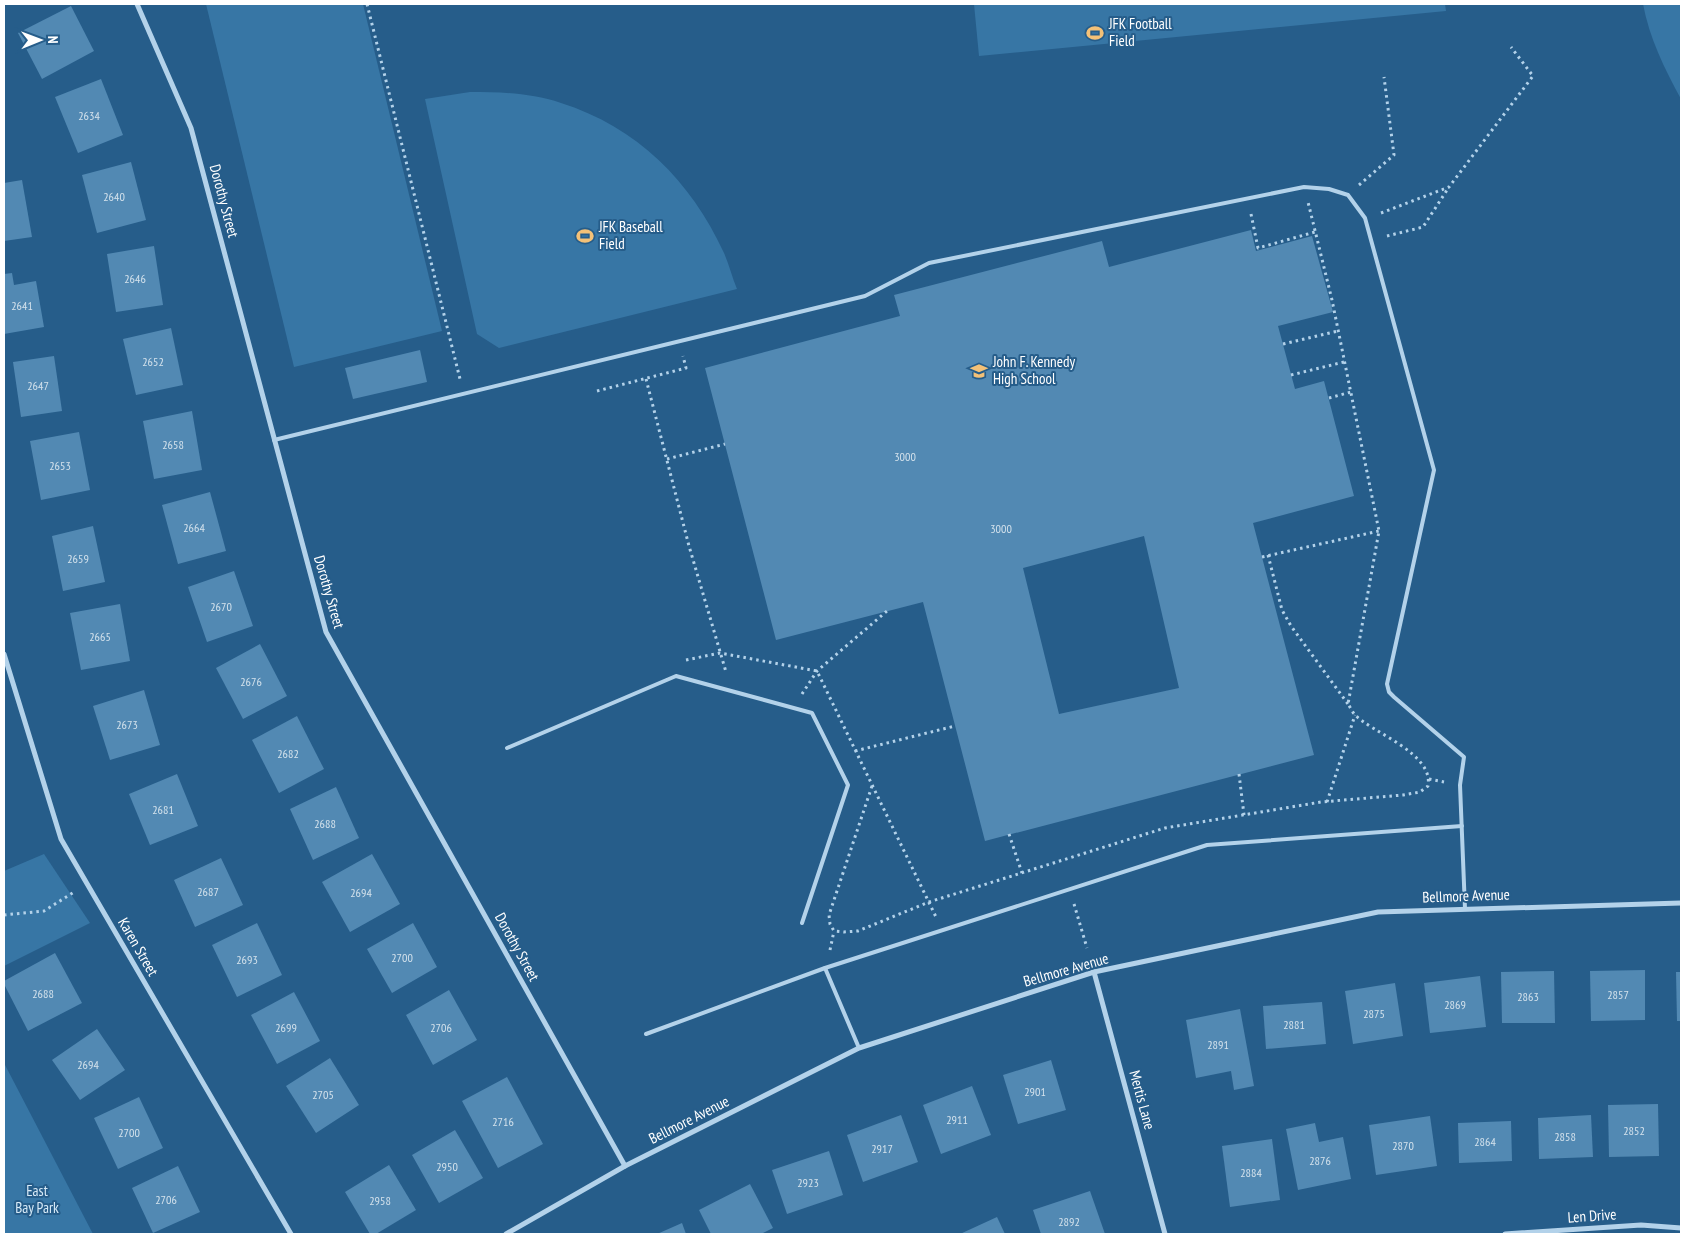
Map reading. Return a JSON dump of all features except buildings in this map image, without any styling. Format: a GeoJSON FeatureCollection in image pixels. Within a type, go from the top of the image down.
{"type":"FeatureCollection","features":[{"type":"Feature","properties":{"kind":"street","name":"Dorothy Street"},"geometry":{"type":"LineString","coordinates":[[137,4],[191,128],[326,632],[625,1166]]}},
{"type":"Feature","properties":{"kind":"street","name":"Karen Street"},"geometry":{"type":"LineString","coordinates":[[4,654],[61,838],[291,1234]]}},
{"type":"Feature","properties":{"kind":"street","name":"Bellmore Avenue"},"geometry":{"type":"LineString","coordinates":[[506,1234],[625,1166],[859,1048],[1094,972],[1378,912],[1681,903]]}},
{"type":"Feature","properties":{"kind":"street","name":"Mertis Lane"},"geometry":{"type":"LineString","coordinates":[[1094,972],[1165,1234]]}},
{"type":"Feature","properties":{"kind":"street","name":"Len Drive"},"geometry":{"type":"LineString","coordinates":[[1505,1234],[1642,1225],[1681,1228]]}},
{"type":"Feature","properties":{"kind":"lane"},"geometry":{"type":"LineString","coordinates":[[274,440],[865,296],[929,263],[1304,187],[1329,189],[1348,195],[1365,218],[1434,470],[1388,684],[1389,692],[1394,697],[1464,757],[1460,785],[1465,909]]}},
{"type":"Feature","properties":{"kind":"lane"},"geometry":{"type":"LineString","coordinates":[[507,748],[676,676],[812,713],[848,785],[802,923]]}},
{"type":"Feature","properties":{"kind":"lane"},"geometry":{"type":"LineString","coordinates":[[646,1034],[825,968],[1207,844],[1462,826]]}},
{"type":"Feature","properties":{"kind":"lane"},"geometry":{"type":"LineString","coordinates":[[825,968],[859,1048]]}},
{"type":"Feature","properties":{"kind":"path"},"geometry":{"type":"LineString","coordinates":[[367,4],[463,394]]}},
{"type":"Feature","properties":{"kind":"path"},"geometry":{"type":"LineString","coordinates":[[1371,240],[1423,227],[1449,187],[1533,76],[1511,46]]}},
{"type":"Feature","properties":{"kind":"path"},"geometry":{"type":"LineString","coordinates":[[1348,195],[1394,155],[1384,77]]}},
{"type":"Feature","properties":{"kind":"path"},"geometry":{"type":"LineString","coordinates":[[1304,187],[1338,332],[1379,531],[1348,704]]}},
{"type":"Feature","properties":{"kind":"path"},"geometry":{"type":"LineString","coordinates":[[1365,218],[1449,187]]}},
{"type":"Feature","properties":{"kind":"path"},"geometry":{"type":"LineString","coordinates":[[1247,199],[1258,248],[1315,232]]}},
{"type":"Feature","properties":{"kind":"path"},"geometry":{"type":"LineString","coordinates":[[1283,344],[1338,332]]}},
{"type":"Feature","properties":{"kind":"path"},"geometry":{"type":"LineString","coordinates":[[597,391],[686,368],[679,341]]}},
{"type":"Feature","properties":{"kind":"path"},"geometry":{"type":"LineString","coordinates":[[1291,375],[1344,362]]}},
{"type":"Feature","properties":{"kind":"path"},"geometry":{"type":"LineString","coordinates":[[646,379],[689,546],[731,691]]}},
{"type":"Feature","properties":{"kind":"path"},"geometry":{"type":"LineString","coordinates":[[1329,398],[1351,392]]}},
{"type":"Feature","properties":{"kind":"path"},"geometry":{"type":"LineString","coordinates":[[667,459],[724,444]]}},
{"type":"Feature","properties":{"kind":"path"},"geometry":{"type":"LineString","coordinates":[[1262,557],[1379,531]]}},
{"type":"Feature","properties":{"kind":"path"},"geometry":{"type":"LineString","coordinates":[[872,786],[829,915],[830,924],[834,931],[858,931],[929,902],[1165,828],[1328,802],[1420,792],[1428,786],[1429,779],[1426,769],[1413,754],[1355,714],[1291,626],[1282,610],[1268,555]]}},
{"type":"Feature","properties":{"kind":"path"},"geometry":{"type":"LineString","coordinates":[[801,695],[817,671],[887,611]]}},
{"type":"Feature","properties":{"kind":"path"},"geometry":{"type":"LineString","coordinates":[[1328,802],[1355,714]]}},
{"type":"Feature","properties":{"kind":"path"},"geometry":{"type":"LineString","coordinates":[[855,751],[955,726]]}},
{"type":"Feature","properties":{"kind":"path"},"geometry":{"type":"LineString","coordinates":[[1239,774],[1244,815]]}},
{"type":"Feature","properties":{"kind":"path"},"geometry":{"type":"LineString","coordinates":[[1009,834],[1022,873]]}},
{"type":"Feature","properties":{"kind":"path"},"geometry":{"type":"LineString","coordinates":[[4,915],[44,911],[87,884]]}},
{"type":"Feature","properties":{"kind":"path"},"geometry":{"type":"LineString","coordinates":[[1073,901],[1087,948]]}},
{"type":"Feature","properties":{"kind":"green space"},"geometry":{"type":"Polygon","coordinates":[[[206,4],[363,4],[442,331],[294,367],[206,4]]]}},
{"type":"Feature","properties":{"kind":"green space","name":"JFK Football Field"},"geometry":{"type":"Polygon","coordinates":[[[974,4],[1445,4],[1446,11],[979,56],[974,4]]]}},
{"type":"Feature","properties":{"kind":"green space"},"geometry":{"type":"Polygon","coordinates":[[[1643,4],[1681,4],[1681,99],[1658,53],[1649,29],[1643,4]]]}},
{"type":"Feature","properties":{"kind":"green space","name":"JFK Baseball Field"},"geometry":{"type":"Polygon","coordinates":[[[470,92],[516,94],[561,103],[588,113],[614,126],[637,142],[659,160],[678,180],[695,203],[711,227],[724,253],[737,289],[499,348],[477,334],[425,99],[470,92]]]}},
{"type":"Feature","properties":{"kind":"green space"},"geometry":{"type":"Polygon","coordinates":[[[44,854],[90,923],[4,966],[4,871],[44,854]]]}},
{"type":"Feature","properties":{"kind":"green space","name":"East Bay Park"},"geometry":{"type":"Polygon","coordinates":[[[4,1063],[93,1234],[4,1234],[4,1063]]]}},
{"type":"Feature","properties":{"kind":"place","name":"JFK Football Field"},"geometry":{"type":"Point","coordinates":[1095,33]}},
{"type":"Feature","properties":{"kind":"place","name":"JFK Baseball Field"},"geometry":{"type":"Point","coordinates":[585,236]}},
{"type":"Feature","properties":{"kind":"place","name":"John F. Kennedy High School"},"geometry":{"type":"Point","coordinates":[979,371]}}]}
